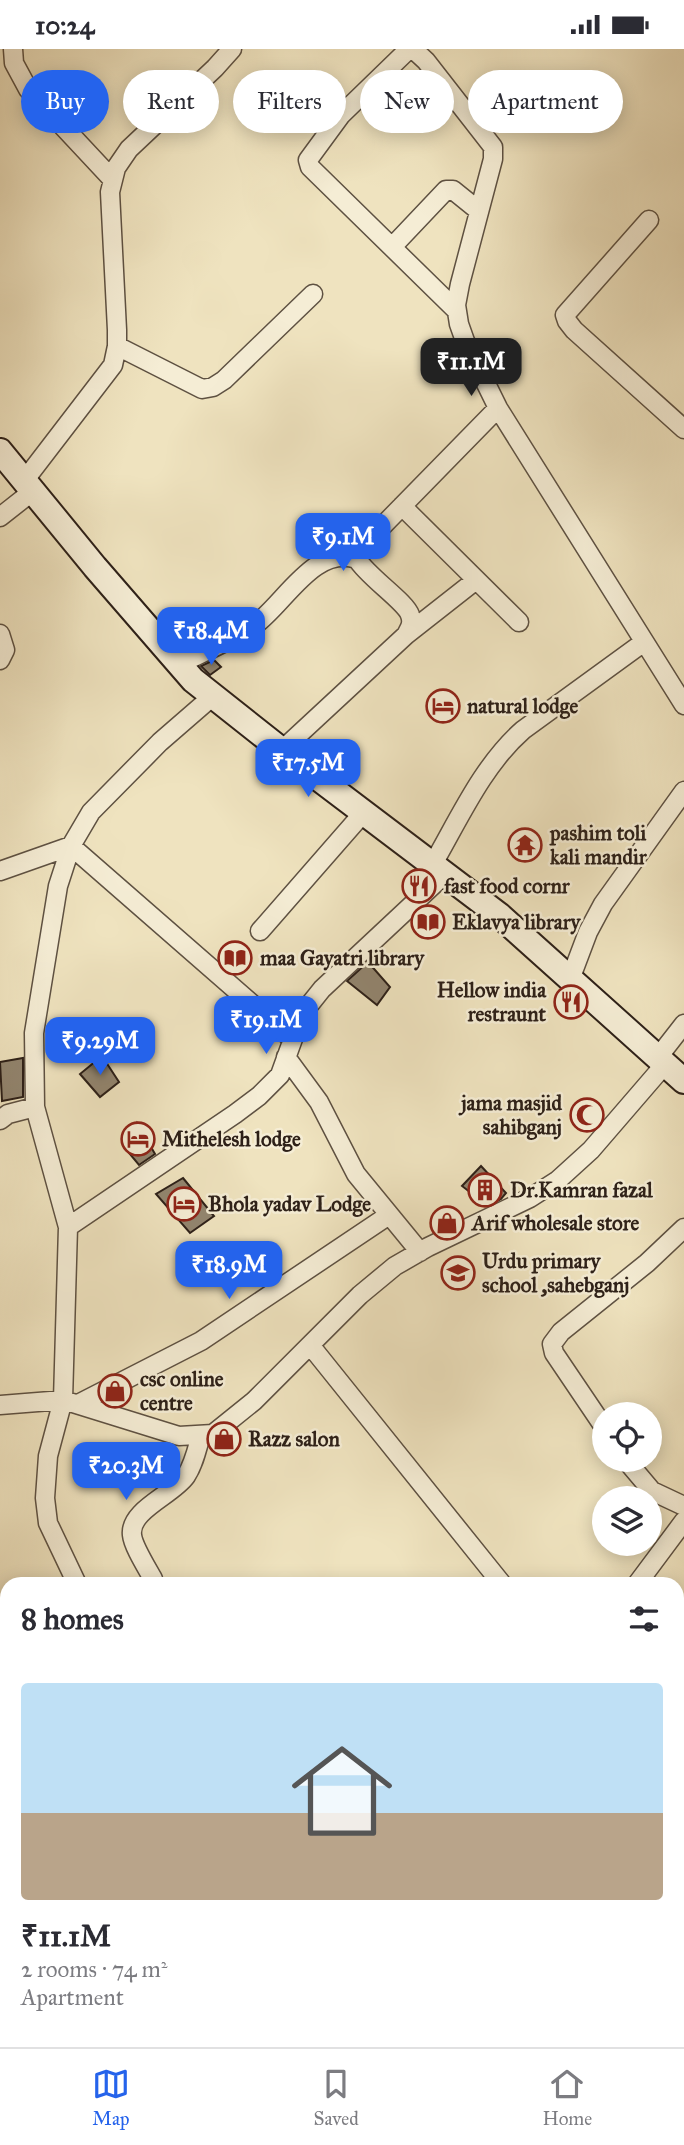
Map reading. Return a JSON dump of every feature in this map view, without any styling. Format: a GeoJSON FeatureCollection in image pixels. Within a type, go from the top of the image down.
{"type":"FeatureCollection","features":[{"type":"Feature","properties":{"kind":"main road"},"geometry":{"type":"LineString","coordinates":[[0,451],[95,567],[193,680],[499,915],[663,1059],[684,1081]]}},
{"type":"Feature","properties":{"kind":"street"},"geometry":{"type":"LineString","coordinates":[[13,49],[14,63],[28,89],[113,180]]}},
{"type":"Feature","properties":{"kind":"street"},"geometry":{"type":"LineString","coordinates":[[0,517],[28,486],[113,365],[117,346],[110,193],[116,168],[129,149],[232,49]]}},
{"type":"Feature","properties":{"kind":"street"},"geometry":{"type":"LineString","coordinates":[[457,311],[310,167],[308,160],[341,115],[411,49],[426,61],[493,147],[493,159],[460,284],[457,311],[465,341],[498,408],[684,705]]}},
{"type":"Feature","properties":{"kind":"street"},"geometry":{"type":"LineString","coordinates":[[392,247],[446,190],[453,190],[479,211]]}},
{"type":"Feature","properties":{"kind":"street"},"geometry":{"type":"LineString","coordinates":[[649,220],[565,315],[574,330],[684,429]]}},
{"type":"Feature","properties":{"kind":"street"},"geometry":{"type":"LineString","coordinates":[[117,346],[202,389],[213,387],[224,380],[313,294]]}},
{"type":"Feature","properties":{"kind":"street"},"geometry":{"type":"LineString","coordinates":[[357,559],[360,549],[498,408]]}},
{"type":"Feature","properties":{"kind":"street"},"geometry":{"type":"LineString","coordinates":[[402,506],[519,622]]}},
{"type":"Feature","properties":{"kind":"street"},"geometry":{"type":"LineString","coordinates":[[179,664],[254,625],[296,583],[326,561],[345,555],[357,559],[364,571],[410,612],[412,623],[406,635]]}},
{"type":"Feature","properties":{"kind":"street"},"geometry":{"type":"LineString","coordinates":[[282,750],[406,635],[476,580]]}},
{"type":"Feature","properties":{"kind":"street"},"geometry":{"type":"LineString","coordinates":[[0,634],[5,650],[0,660]]}},
{"type":"Feature","properties":{"kind":"street"},"geometry":{"type":"LineString","coordinates":[[68,1227],[243,1108],[280,1075],[302,1014],[322,989],[439,869],[483,780],[507,744],[644,642]]}},
{"type":"Feature","properties":{"kind":"street"},"geometry":{"type":"LineString","coordinates":[[74,1577],[48,1523],[45,1498],[48,1456],[71,1402],[68,1227],[35,1107],[34,1033],[58,886],[71,846],[91,812],[160,742],[213,696]]}},
{"type":"Feature","properties":{"kind":"street"},"geometry":{"type":"LineString","coordinates":[[571,977],[588,932],[603,904],[684,791]]}},
{"type":"Feature","properties":{"kind":"street"},"geometry":{"type":"LineString","coordinates":[[260,931],[364,812]]}},
{"type":"Feature","properties":{"kind":"street"},"geometry":{"type":"LineString","coordinates":[[71,846],[292,1039]]}},
{"type":"Feature","properties":{"kind":"street"},"geometry":{"type":"LineString","coordinates":[[0,871],[71,846]]}},
{"type":"Feature","properties":{"kind":"street"},"geometry":{"type":"LineString","coordinates":[[0,1405],[71,1402],[179,1436],[213,1434],[254,1401],[360,1295],[395,1266],[530,1198],[558,1180],[591,1150],[663,1059],[684,1024]]}},
{"type":"Feature","properties":{"kind":"street"},"geometry":{"type":"LineString","coordinates":[[286,1057],[319,1102],[356,1174],[420,1252]]}},
{"type":"Feature","properties":{"kind":"street"},"geometry":{"type":"LineString","coordinates":[[0,1120],[8,1114],[35,1107]]}},
{"type":"Feature","properties":{"kind":"street"},"geometry":{"type":"LineString","coordinates":[[71,1402],[219,1330],[389,1215]]}},
{"type":"Feature","properties":{"kind":"street"},"geometry":{"type":"LineString","coordinates":[[592,1409],[555,1353],[552,1344],[561,1332],[646,1263],[684,1228]]}},
{"type":"Feature","properties":{"kind":"street"},"geometry":{"type":"LineString","coordinates":[[310,1345],[496,1577]]}},
{"type":"Feature","properties":{"kind":"street"},"geometry":{"type":"LineString","coordinates":[[152,1577],[131,1536],[133,1523],[151,1505],[180,1484],[191,1467],[201,1434]]}},
{"type":"Feature","properties":{"kind":"street"},"geometry":{"type":"LineString","coordinates":[[636,1472],[652,1491],[684,1506]]}},
{"type":"Feature","properties":{"kind":"street"},"geometry":{"type":"LineString","coordinates":[[642,1577],[683,1526]]}},
{"type":"Feature","properties":{"kind":"building"},"geometry":{"type":"Polygon","coordinates":[[[214,660],[221,667],[210,675],[201,666],[214,660]]]}},
{"type":"Feature","properties":{"kind":"building"},"geometry":{"type":"Polygon","coordinates":[[[368,962],[390,987],[377,1005],[347,981],[368,962]]]}},
{"type":"Feature","properties":{"kind":"building"},"geometry":{"type":"Polygon","coordinates":[[[102,1056],[119,1082],[100,1097],[80,1074],[102,1056]]]}},
{"type":"Feature","properties":{"kind":"building"},"geometry":{"type":"Polygon","coordinates":[[[23,1058],[23,1097],[2,1101],[0,1062],[23,1058]]]}},
{"type":"Feature","properties":{"kind":"building","name":"Mithelesh lodge"},"geometry":{"type":"Polygon","coordinates":[[[137,1123],[155,1154],[139,1165],[125,1148],[137,1123]]]}},
{"type":"Feature","properties":{"kind":"building","name":"Dr.Kamran fazal"},"geometry":{"type":"Polygon","coordinates":[[[481,1166],[506,1193],[488,1206],[462,1186],[481,1166]]]}},
{"type":"Feature","properties":{"kind":"building","name":"Bhola yadav Lodge"},"geometry":{"type":"Polygon","coordinates":[[[183,1178],[214,1216],[190,1233],[156,1194],[183,1178]]]}},
{"type":"Feature","properties":{"kind":"place","name":"natural lodge"},"geometry":{"type":"Point","coordinates":[443,706]}},
{"type":"Feature","properties":{"kind":"place","name":"pashim toli kali mandir"},"geometry":{"type":"Point","coordinates":[525,845]}},
{"type":"Feature","properties":{"kind":"place","name":"fast food cornr"},"geometry":{"type":"Point","coordinates":[419,886]}},
{"type":"Feature","properties":{"kind":"place","name":"Eklavya library"},"geometry":{"type":"Point","coordinates":[428,922]}},
{"type":"Feature","properties":{"kind":"place","name":"maa Gayatri library"},"geometry":{"type":"Point","coordinates":[235,958]}},
{"type":"Feature","properties":{"kind":"place","name":"Hellow india restraunt"},"geometry":{"type":"Point","coordinates":[571,1002]}},
{"type":"Feature","properties":{"kind":"place","name":"jama masjid sahibganj"},"geometry":{"type":"Point","coordinates":[587,1115]}},
{"type":"Feature","properties":{"kind":"place","name":"Mithelesh lodge"},"geometry":{"type":"Point","coordinates":[138,1139]}},
{"type":"Feature","properties":{"kind":"place","name":"Dr.Kamran fazal"},"geometry":{"type":"Point","coordinates":[485,1190]}},
{"type":"Feature","properties":{"kind":"place","name":"Bhola yadav Lodge"},"geometry":{"type":"Point","coordinates":[184,1204]}},
{"type":"Feature","properties":{"kind":"place","name":"Arif wholesale store"},"geometry":{"type":"Point","coordinates":[447,1223]}},
{"type":"Feature","properties":{"kind":"place","name":"Urdu primary school ,sahebganj"},"geometry":{"type":"Point","coordinates":[458,1273]}},
{"type":"Feature","properties":{"kind":"place","name":"csc online centre"},"geometry":{"type":"Point","coordinates":[115,1391]}},
{"type":"Feature","properties":{"kind":"place","name":"Razz salon"},"geometry":{"type":"Point","coordinates":[224,1439]}}]}
